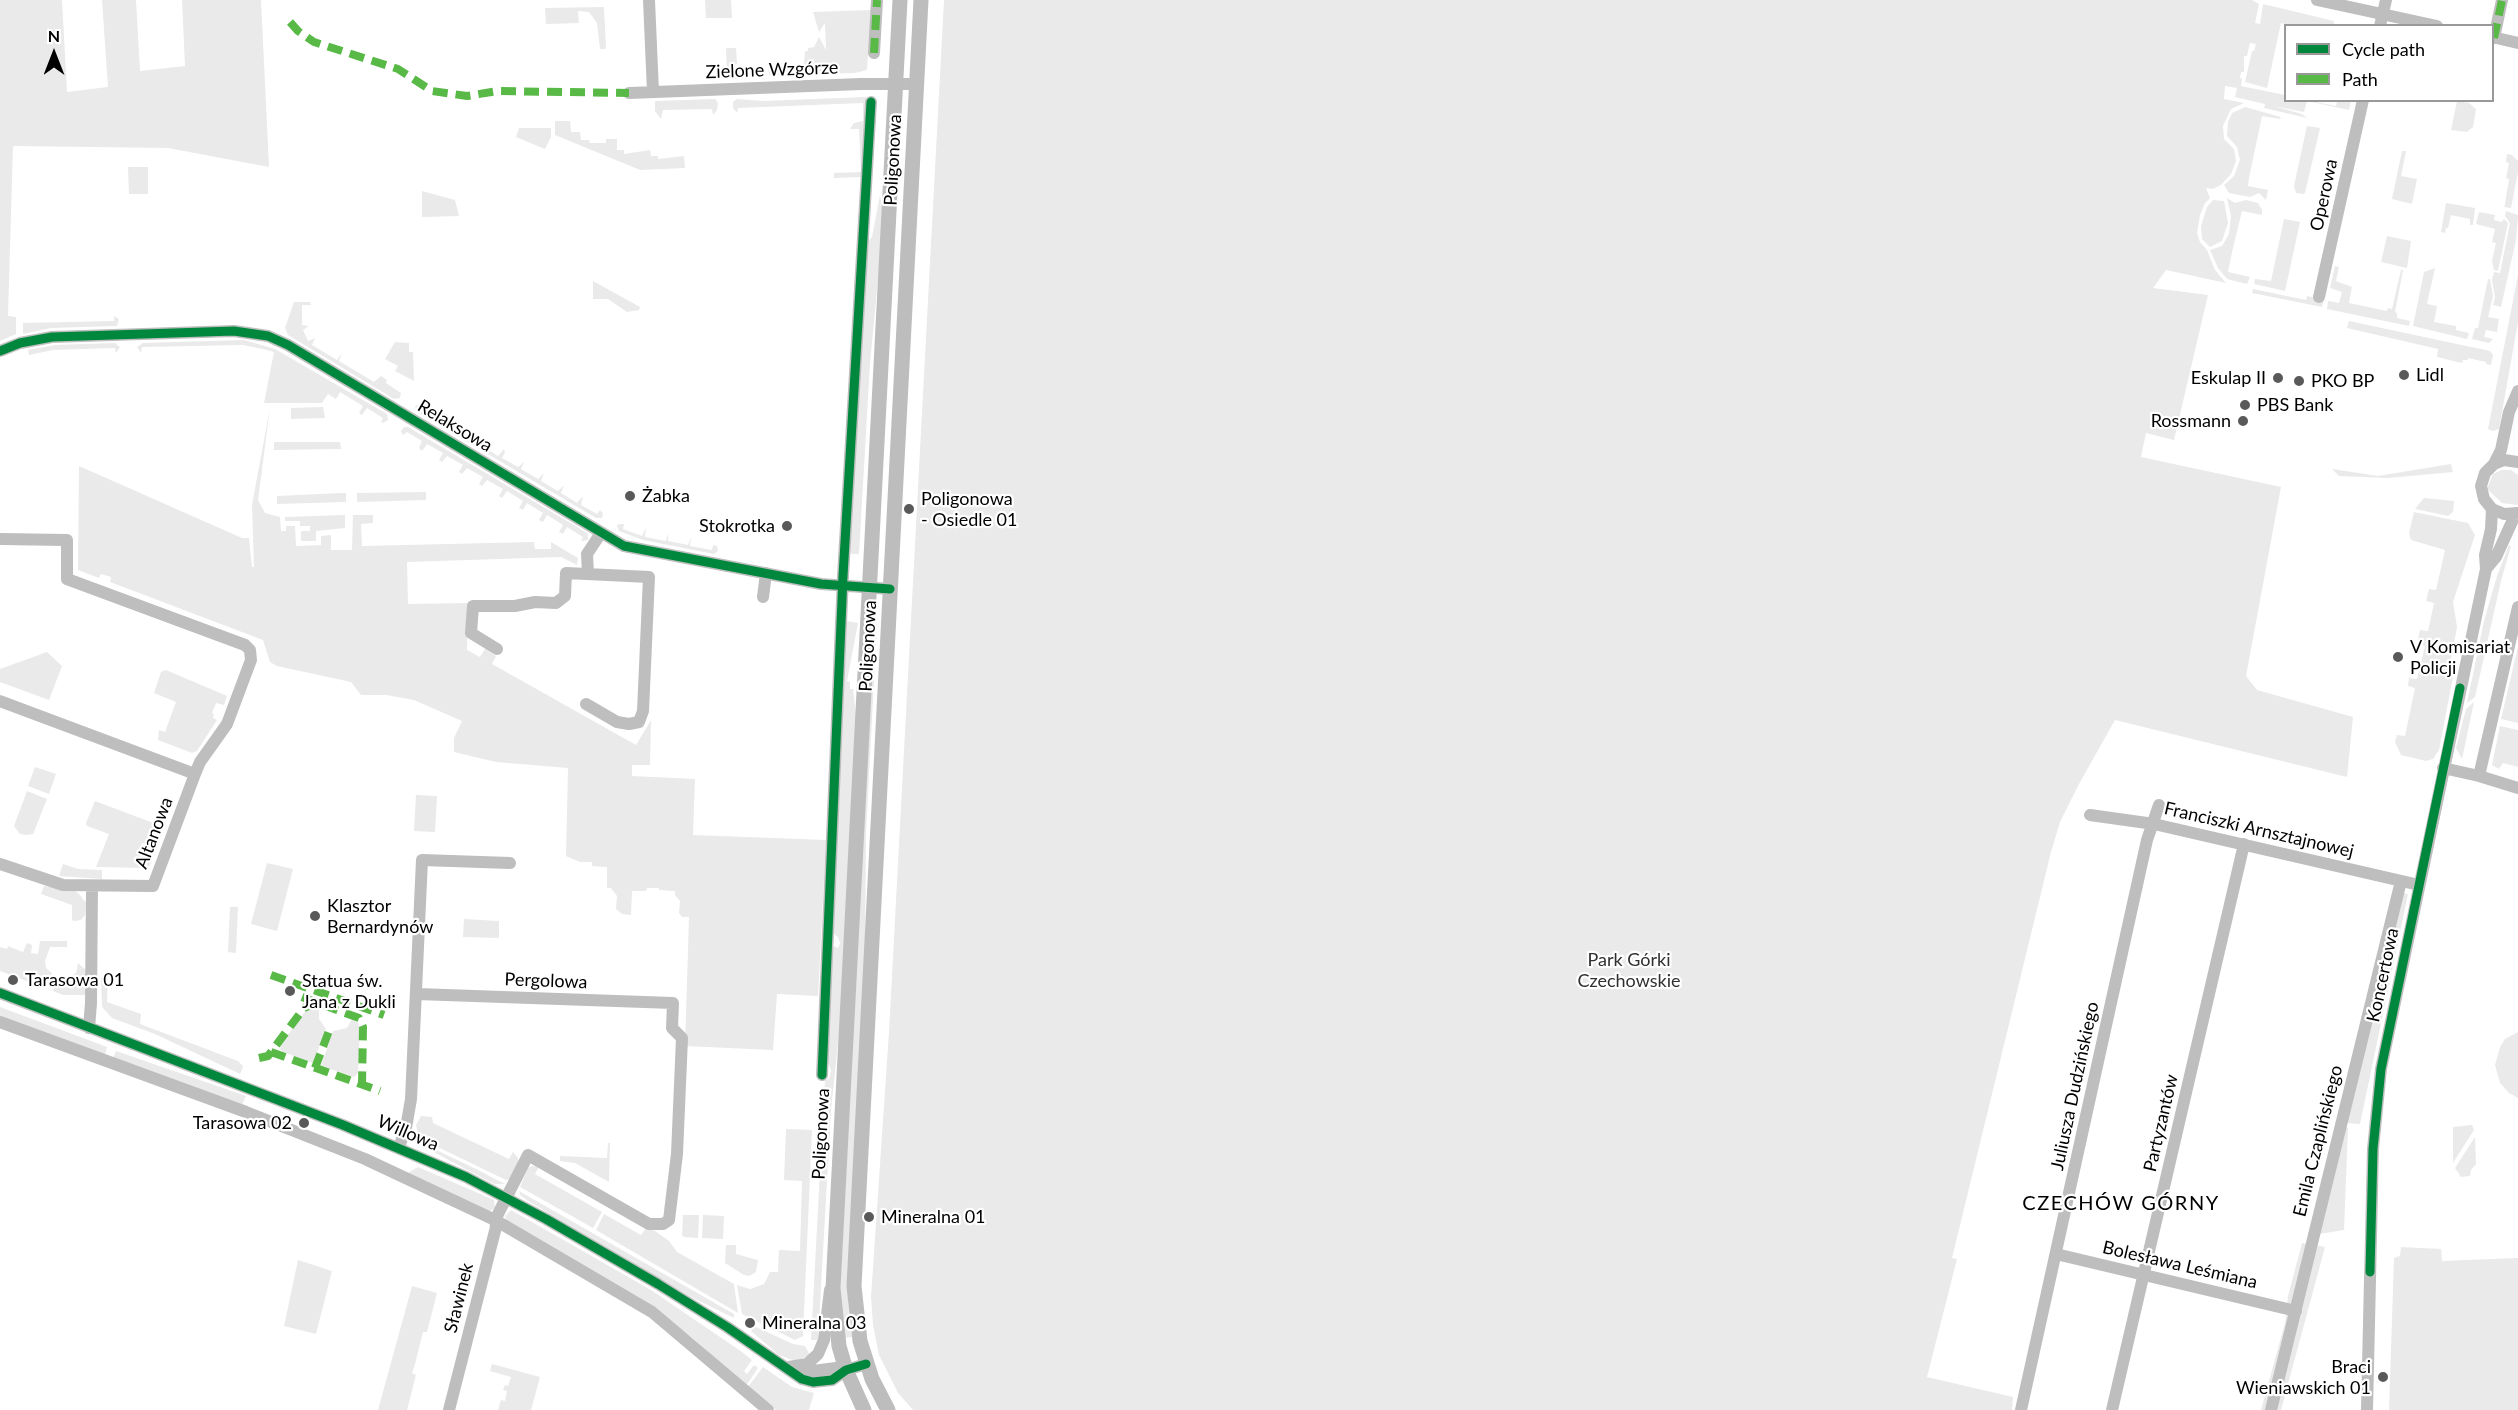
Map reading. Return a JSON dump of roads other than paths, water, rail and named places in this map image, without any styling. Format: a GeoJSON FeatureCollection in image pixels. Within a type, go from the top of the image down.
{"type":"FeatureCollection","features":[{"type":"Feature","properties":{"kind":"main road","name":"Poligonowa"},"geometry":{"type":"LineString","coordinates":[[864,1410],[846,1370],[837,1335],[833,1278],[900,0]]}},
{"type":"Feature","properties":{"kind":"main road","name":"Poligonowa"},"geometry":{"type":"LineString","coordinates":[[888,1410],[866,1364],[857,1328],[854,1286],[921,0]]}},
{"type":"Feature","properties":{"kind":"street"},"geometry":{"type":"LineString","coordinates":[[649,0],[653,92]]}},
{"type":"Feature","properties":{"kind":"street"},"geometry":{"type":"LineString","coordinates":[[874,53],[877,0]]}},
{"type":"Feature","properties":{"kind":"street"},"geometry":{"type":"LineString","coordinates":[[2317,0],[2382,20],[2419,24]]}},
{"type":"Feature","properties":{"kind":"street"},"geometry":{"type":"LineString","coordinates":[[2382,20],[2386,0]]}},
{"type":"Feature","properties":{"kind":"street"},"geometry":{"type":"LineString","coordinates":[[2494,33],[2502,0]]}},
{"type":"Feature","properties":{"kind":"street"},"geometry":{"type":"LineString","coordinates":[[2494,37],[2518,43]]}},
{"type":"Feature","properties":{"kind":"street","name":"Zielone Wzgórze"},"geometry":{"type":"LineString","coordinates":[[629,93],[917,84]]}},
{"type":"Feature","properties":{"kind":"street"},"geometry":{"type":"LineString","coordinates":[[822,1075],[843,586],[871,102]]}},
{"type":"Feature","properties":{"kind":"street","name":"Operowa"},"geometry":{"type":"LineString","coordinates":[[2319,297],[2363,102]]}},
{"type":"Feature","properties":{"kind":"street","name":"Relaksowa"},"geometry":{"type":"LineString","coordinates":[[0,351],[20,343],[51,337],[234,331],[268,336],[288,345],[624,546],[843,586],[890,589]]}},
{"type":"Feature","properties":{"kind":"street"},"geometry":{"type":"LineString","coordinates":[[2517,513],[2504,514],[2492,509],[2484,499],[2481,486],[2485,473],[2494,464],[2501,450],[2510,412],[2518,395]]}},
{"type":"Feature","properties":{"kind":"street"},"geometry":{"type":"LineString","coordinates":[[2494,464],[2504,460],[2518,462]]}},
{"type":"Feature","properties":{"kind":"street","name":"Koncertowa"},"geometry":{"type":"LineString","coordinates":[[2366,1407],[2373,1149],[2386,1037],[2486,569],[2485,555],[2491,529],[2492,509]]}},
{"type":"Feature","properties":{"kind":"street","name":"Koncertowa"},"geometry":{"type":"LineString","coordinates":[[2486,569],[2496,557],[2517,513]]}},
{"type":"Feature","properties":{"kind":"street"},"geometry":{"type":"LineString","coordinates":[[588,574],[587,554],[601,533]]}},
{"type":"Feature","properties":{"kind":"street","name":"Altanowa"},"geometry":{"type":"LineString","coordinates":[[0,539],[67,540],[67,579],[245,645],[250,650],[246,675],[226,724],[200,762],[153,886],[92,886]]}},
{"type":"Feature","properties":{"kind":"street"},"geometry":{"type":"LineString","coordinates":[[497,649],[471,633],[473,606],[556,603],[565,596],[566,573],[649,577],[643,711],[639,722],[630,724],[617,722],[586,704]]}},
{"type":"Feature","properties":{"kind":"street"},"geometry":{"type":"LineString","coordinates":[[763,597],[766,573]]}},
{"type":"Feature","properties":{"kind":"street"},"geometry":{"type":"LineString","coordinates":[[2479,776],[2518,607]]}},
{"type":"Feature","properties":{"kind":"street"},"geometry":{"type":"LineString","coordinates":[[0,701],[195,774]]}},
{"type":"Feature","properties":{"kind":"street"},"geometry":{"type":"LineString","coordinates":[[2444,768],[2518,788]]}},
{"type":"Feature","properties":{"kind":"street","name":"Juliusza Dudzińskiego"},"geometry":{"type":"LineString","coordinates":[[2021,1410],[2147,840],[2159,805]]}},
{"type":"Feature","properties":{"kind":"street","name":"Franciszki Arnsztajnowej"},"geometry":{"type":"LineString","coordinates":[[2090,815],[2154,824],[2419,885]]}},
{"type":"Feature","properties":{"kind":"street","name":"Partyzantów"},"geometry":{"type":"LineString","coordinates":[[2112,1410],[2244,844]]}},
{"type":"Feature","properties":{"kind":"street"},"geometry":{"type":"LineString","coordinates":[[399,1147],[406,1128],[411,1099],[422,860],[510,863]]}},
{"type":"Feature","properties":{"kind":"street"},"geometry":{"type":"LineString","coordinates":[[0,864],[50,882],[92,886],[91,1010],[88,1028]]}},
{"type":"Feature","properties":{"kind":"street","name":"Emila Czaplińskiego"},"geometry":{"type":"LineString","coordinates":[[2271,1410],[2401,881]]}},
{"type":"Feature","properties":{"kind":"street","name":"Willowa"},"geometry":{"type":"LineString","coordinates":[[0,993],[399,1147],[506,1198],[679,1296],[795,1376],[813,1382],[832,1380],[846,1370],[866,1364]]}},
{"type":"Feature","properties":{"kind":"street","name":"Pergolowa"},"geometry":{"type":"LineString","coordinates":[[417,994],[673,1003]]}},
{"type":"Feature","properties":{"kind":"street","name":"Sławinek"},"geometry":{"type":"LineString","coordinates":[[449,1410],[496,1227],[495,1220],[528,1155],[649,1224],[657,1226],[669,1220],[677,1154],[682,1038],[672,1028],[673,1003]]}},
{"type":"Feature","properties":{"kind":"street"},"geometry":{"type":"LineString","coordinates":[[0,1022],[237,1109],[365,1159],[495,1220],[652,1312],[752,1405],[768,1410]]}},
{"type":"Feature","properties":{"kind":"street","name":"Bolesława Leśmiana"},"geometry":{"type":"LineString","coordinates":[[2056,1254],[2296,1311]]}},
{"type":"Feature","properties":{"kind":"street"},"geometry":{"type":"LineString","coordinates":[[789,1367],[807,1364],[818,1354],[822,1346],[833,1278]]}},
{"type":"Feature","properties":{"kind":"street","name":"Willowa"},"geometry":{"type":"LineString","coordinates":[[774,1361],[807,1371],[831,1368],[846,1370]]}},
{"type":"Feature","properties":{"kind":"place","name":"Lidl"},"geometry":{"type":"Point","coordinates":[2404,375]}},
{"type":"Feature","properties":{"kind":"place","name":"Eskulap II"},"geometry":{"type":"Point","coordinates":[2278,378]}},
{"type":"Feature","properties":{"kind":"place","name":"PKO BP"},"geometry":{"type":"Point","coordinates":[2299,381]}},
{"type":"Feature","properties":{"kind":"place","name":"PBS Bank"},"geometry":{"type":"Point","coordinates":[2245,405]}},
{"type":"Feature","properties":{"kind":"place","name":"Rossmann"},"geometry":{"type":"Point","coordinates":[2243,421]}},
{"type":"Feature","properties":{"kind":"place","name":"Żabka"},"geometry":{"type":"Point","coordinates":[630,496]}},
{"type":"Feature","properties":{"kind":"place","name":"Poligonowa - Osiedle 01"},"geometry":{"type":"Point","coordinates":[909,509]}},
{"type":"Feature","properties":{"kind":"place","name":"Stokrotka"},"geometry":{"type":"Point","coordinates":[787,526]}},
{"type":"Feature","properties":{"kind":"place","name":"V Komisariat Policji"},"geometry":{"type":"Point","coordinates":[2398,657]}},
{"type":"Feature","properties":{"kind":"place","name":"Klasztor Bernardynów"},"geometry":{"type":"Point","coordinates":[315,916]}},
{"type":"Feature","properties":{"kind":"place","name":"Tarasowa 01"},"geometry":{"type":"Point","coordinates":[13,980]}},
{"type":"Feature","properties":{"kind":"place","name":"Statua św. Jana z Dukli"},"geometry":{"type":"Point","coordinates":[290,991]}},
{"type":"Feature","properties":{"kind":"place","name":"Tarasowa 02"},"geometry":{"type":"Point","coordinates":[304,1123]}},
{"type":"Feature","properties":{"kind":"place","name":"Mineralna 01"},"geometry":{"type":"Point","coordinates":[869,1217]}},
{"type":"Feature","properties":{"kind":"place","name":"Mineralna 03"},"geometry":{"type":"Point","coordinates":[750,1323]}},
{"type":"Feature","properties":{"kind":"place","name":"Braci Wieniawskich 01"},"geometry":{"type":"Point","coordinates":[2383,1377]}},
{"type":"Feature","properties":{"kind":"district","name":"CZECHÓW GÓRNY"},"geometry":{"type":"Point","coordinates":[2121,1204]}},
{"type":"Feature","properties":{"kind":"park label","name":"Park Górki Czechowskie"},"geometry":{"type":"Point","coordinates":[1629,970]}}]}
